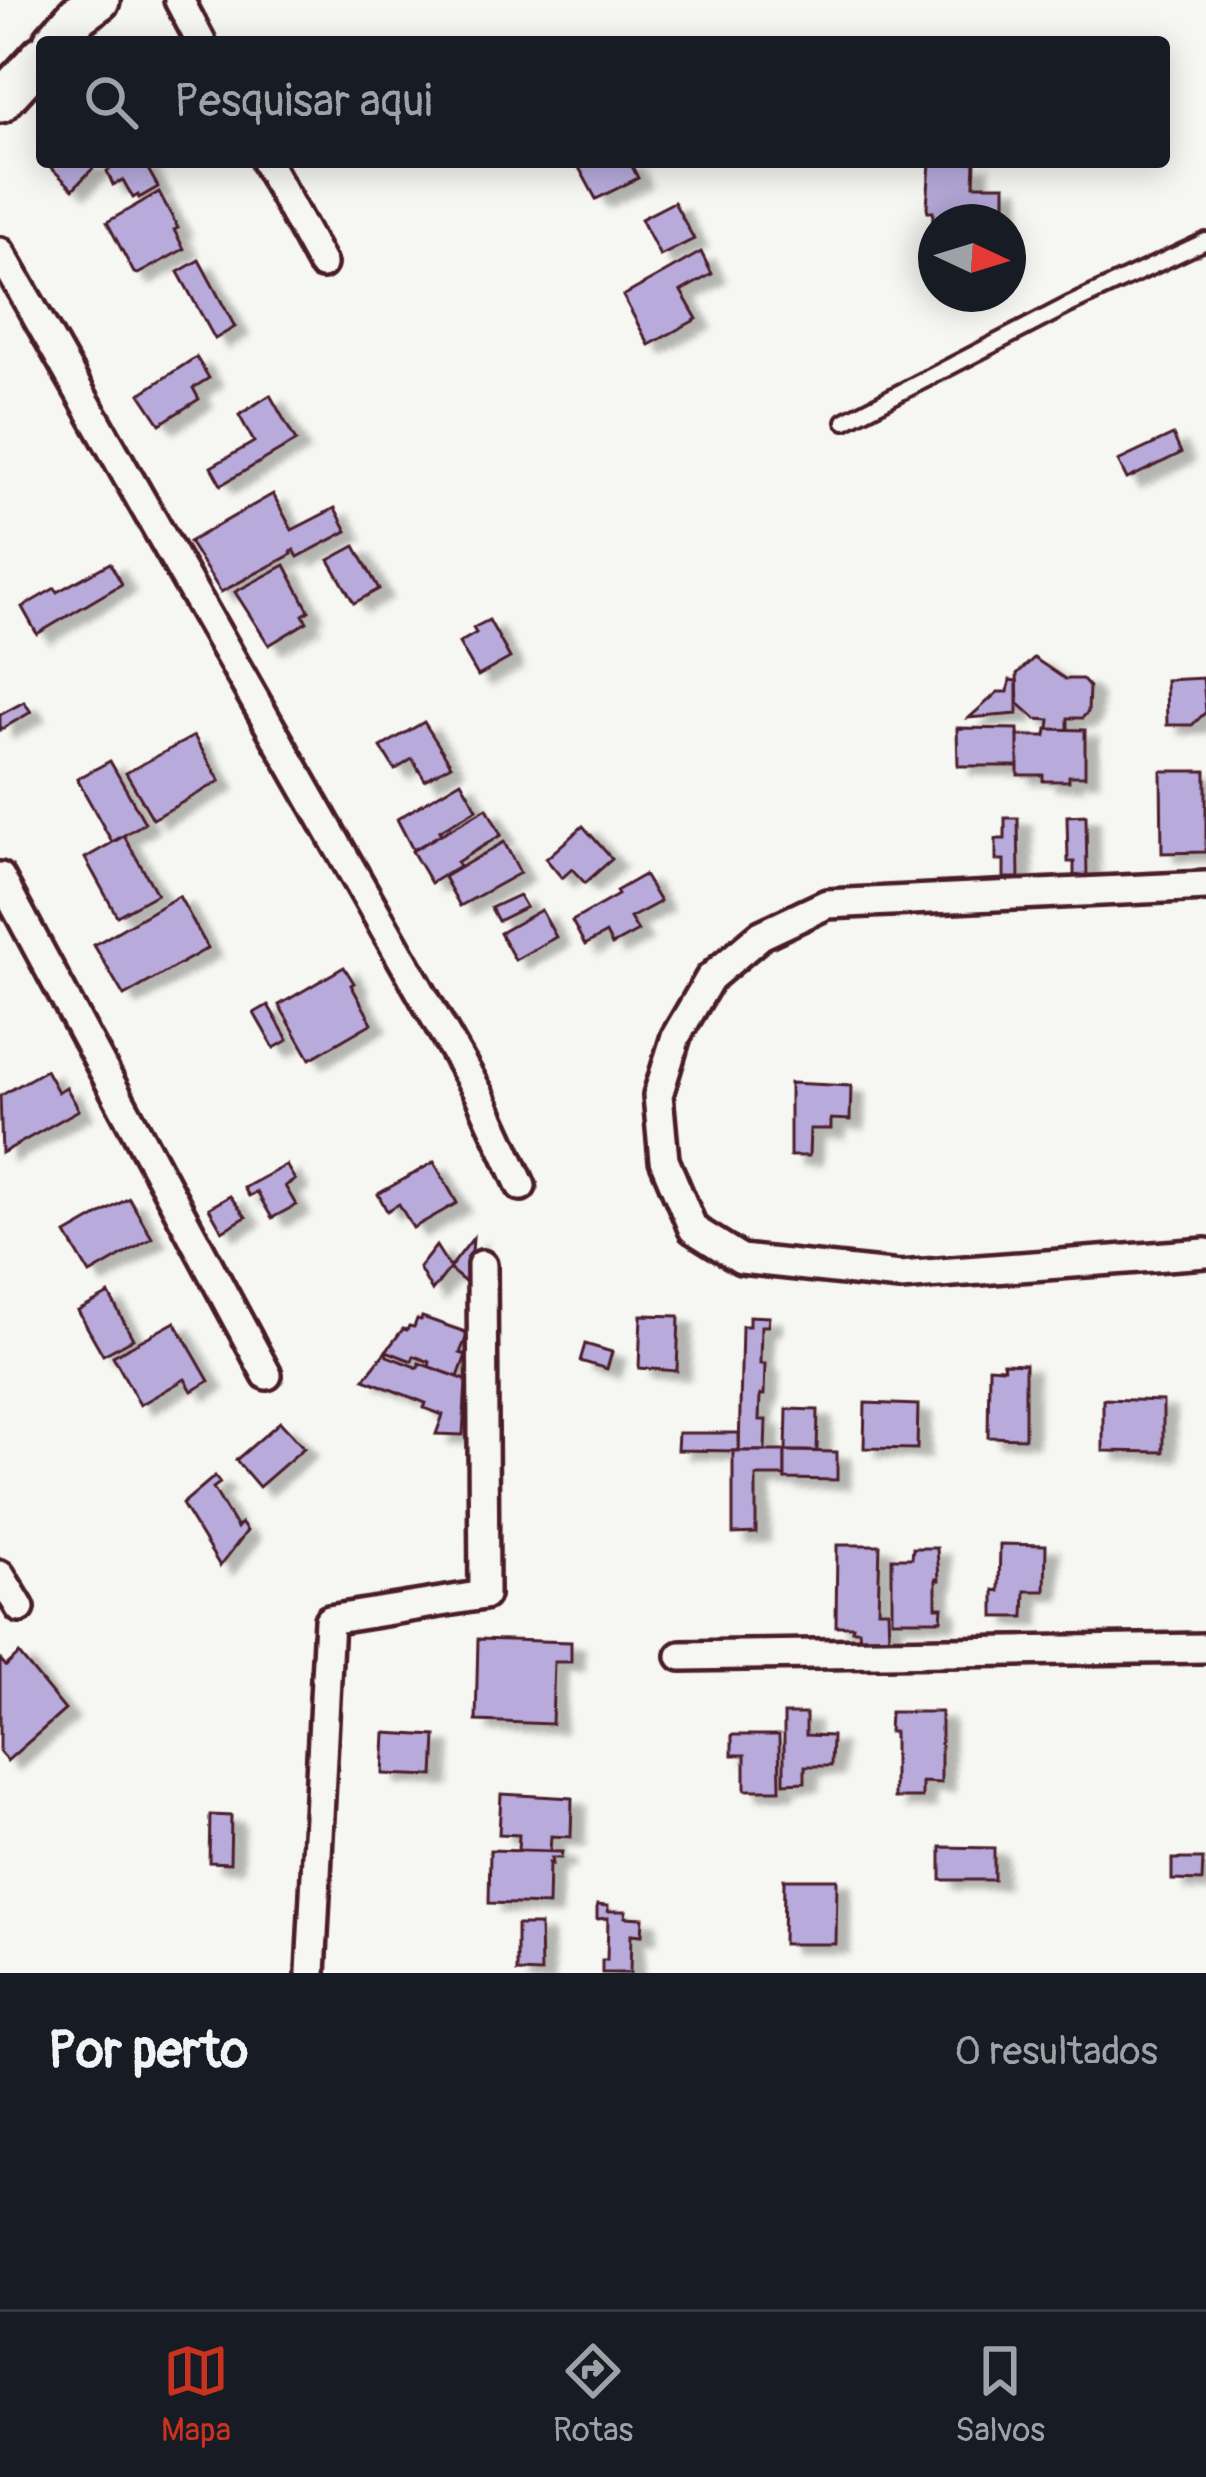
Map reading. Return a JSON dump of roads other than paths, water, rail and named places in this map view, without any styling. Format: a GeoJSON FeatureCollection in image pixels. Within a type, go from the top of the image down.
{"type":"FeatureCollection","features":[{"type":"Feature","properties":{"kind":"street"},"geometry":{"type":"LineString","coordinates":[[60,36],[100,0]]}},
{"type":"Feature","properties":{"kind":"street"},"geometry":{"type":"LineString","coordinates":[[179,0],[199,36]]}},
{"type":"Feature","properties":{"kind":"street"},"geometry":{"type":"LineString","coordinates":[[0,102],[36,63]]}},
{"type":"Feature","properties":{"kind":"street"},"geometry":{"type":"LineString","coordinates":[[269,168],[322,264]]}},
{"type":"Feature","properties":{"kind":"street"},"geometry":{"type":"LineString","coordinates":[[0,252],[480,1096],[521,1186]]}},
{"type":"Feature","properties":{"kind":"street"},"geometry":{"type":"LineString","coordinates":[[0,877],[266,1375]]}},
{"type":"Feature","properties":{"kind":"street"},"geometry":{"type":"LineString","coordinates":[[1206,886],[827,904],[760,935],[710,978],[676,1036],[658,1095],[664,1160],[693,1228],[741,1259],[900,1276],[1206,1253]]}},
{"type":"Feature","properties":{"kind":"street"},"geometry":{"type":"LineString","coordinates":[[311,1973],[329,1620],[484,1595],[482,1265]]}},
{"type":"Feature","properties":{"kind":"street"},"geometry":{"type":"LineString","coordinates":[[0,1575],[20,1608]]}},
{"type":"Feature","properties":{"kind":"street"},"geometry":{"type":"LineString","coordinates":[[681,1656],[1206,1648]]}},
{"type":"Feature","properties":{"kind":"lane"},"geometry":{"type":"LineString","coordinates":[[845,421],[1069,304],[1206,241]]}}]}
